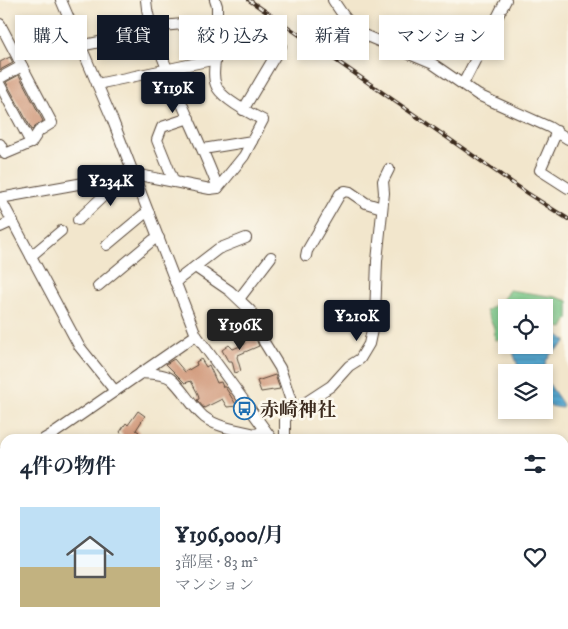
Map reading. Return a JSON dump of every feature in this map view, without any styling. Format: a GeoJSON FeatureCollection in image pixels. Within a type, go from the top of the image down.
{"type":"FeatureCollection","features":[{"type":"Feature","properties":{"kind":"street"},"geometry":{"type":"LineString","coordinates":[[60,0],[67,15]]}},
{"type":"Feature","properties":{"kind":"street"},"geometry":{"type":"LineString","coordinates":[[146,0],[147,15]]}},
{"type":"Feature","properties":{"kind":"street"},"geometry":{"type":"LineString","coordinates":[[169,25],[214,20],[217,18],[218,6],[215,0]]}},
{"type":"Feature","properties":{"kind":"street"},"geometry":{"type":"LineString","coordinates":[[333,0],[346,20],[364,36],[433,64],[478,94],[557,131],[568,139]]}},
{"type":"Feature","properties":{"kind":"street"},"geometry":{"type":"LineString","coordinates":[[463,84],[506,0]]}},
{"type":"Feature","properties":{"kind":"street"},"geometry":{"type":"LineString","coordinates":[[0,24],[52,123],[39,131],[31,143],[5,154],[0,144]]}},
{"type":"Feature","properties":{"kind":"street"},"geometry":{"type":"LineString","coordinates":[[86,60],[136,178],[196,335],[268,434]]}},
{"type":"Feature","properties":{"kind":"street"},"geometry":{"type":"LineString","coordinates":[[164,60],[218,188]]}},
{"type":"Feature","properties":{"kind":"street"},"geometry":{"type":"LineString","coordinates":[[97,84],[212,60],[215,62],[216,87],[243,110],[263,120],[244,156],[218,188]]}},
{"type":"Feature","properties":{"kind":"street"},"geometry":{"type":"LineString","coordinates":[[243,110],[273,60]]}},
{"type":"Feature","properties":{"kind":"street"},"geometry":{"type":"LineString","coordinates":[[0,78],[22,66]]}},
{"type":"Feature","properties":{"kind":"street"},"geometry":{"type":"LineString","coordinates":[[0,84],[31,143]]}},
{"type":"Feature","properties":{"kind":"street"},"geometry":{"type":"LineString","coordinates":[[174,182],[157,140],[162,127],[189,118]]}},
{"type":"Feature","properties":{"kind":"street"},"geometry":{"type":"LineString","coordinates":[[557,131],[540,170],[568,188]]}},
{"type":"Feature","properties":{"kind":"street"},"geometry":{"type":"LineString","coordinates":[[203,149],[252,141]]}},
{"type":"Feature","properties":{"kind":"street"},"geometry":{"type":"LineString","coordinates":[[285,434],[285,419],[291,412],[331,386],[349,366],[360,359],[369,344],[375,316],[374,292],[383,181],[389,170]]}},
{"type":"Feature","properties":{"kind":"street"},"geometry":{"type":"LineString","coordinates":[[78,220],[115,185],[136,178]]}},
{"type":"Feature","properties":{"kind":"street"},"geometry":{"type":"LineString","coordinates":[[116,391],[79,346],[0,198],[136,178],[218,188]]}},
{"type":"Feature","properties":{"kind":"street"},"geometry":{"type":"LineString","coordinates":[[306,256],[307,251],[340,194],[345,191],[350,192],[366,203],[382,208]]}},
{"type":"Feature","properties":{"kind":"street"},"geometry":{"type":"LineString","coordinates":[[107,245],[143,215],[149,213]]}},
{"type":"Feature","properties":{"kind":"street"},"geometry":{"type":"LineString","coordinates":[[0,227],[13,221]]}},
{"type":"Feature","properties":{"kind":"street"},"geometry":{"type":"LineString","coordinates":[[31,256],[62,231]]}},
{"type":"Feature","properties":{"kind":"street"},"geometry":{"type":"LineString","coordinates":[[98,286],[153,240],[159,238]]}},
{"type":"Feature","properties":{"kind":"street"},"geometry":{"type":"LineString","coordinates":[[175,282],[218,249],[246,238]]}},
{"type":"Feature","properties":{"kind":"street"},"geometry":{"type":"LineString","coordinates":[[239,299],[271,257]]}},
{"type":"Feature","properties":{"kind":"street"},"geometry":{"type":"LineString","coordinates":[[195,266],[226,288],[250,310],[268,349],[280,368],[290,398],[291,412]]}},
{"type":"Feature","properties":{"kind":"street"},"geometry":{"type":"LineString","coordinates":[[52,434],[196,335]]}},
{"type":"Feature","properties":{"kind":"street"},"geometry":{"type":"LineString","coordinates":[[141,373],[171,378],[196,408],[205,417],[217,424],[256,434],[265,430]]}},
{"type":"Feature","properties":{"kind":"green space"},"geometry":{"type":"Polygon","coordinates":[[[509,290],[556,297],[568,301],[568,318],[563,328],[553,326],[553,299],[503,299],[509,290]]]}},
{"type":"Feature","properties":{"kind":"green space"},"geometry":{"type":"Polygon","coordinates":[[[498,303],[498,340],[495,340],[494,328],[486,311],[498,303]]]}},
{"type":"Feature","properties":{"kind":"water"},"geometry":{"type":"Polygon","coordinates":[[[553,333],[566,340],[553,352],[553,333]]]}},
{"type":"Feature","properties":{"kind":"water"},"geometry":{"type":"Polygon","coordinates":[[[514,354],[551,354],[545,364],[517,364],[514,354]]]}},
{"type":"Feature","properties":{"kind":"water"},"geometry":{"type":"Polygon","coordinates":[[[553,389],[563,405],[562,408],[553,406],[553,389]]]}},
{"type":"Feature","properties":{"kind":"building"},"geometry":{"type":"Polygon","coordinates":[[[10,57],[13,63],[0,70],[0,62],[10,57]]]}},
{"type":"Feature","properties":{"kind":"building"},"geometry":{"type":"Polygon","coordinates":[[[19,75],[43,121],[32,130],[6,82],[19,75]]]}},
{"type":"Feature","properties":{"kind":"building"},"geometry":{"type":"Polygon","coordinates":[[[254,334],[259,346],[238,355],[241,371],[235,373],[232,361],[228,361],[222,350],[229,345],[233,349],[245,344],[242,339],[254,334]]]}},
{"type":"Feature","properties":{"kind":"building"},"geometry":{"type":"Polygon","coordinates":[[[174,359],[185,372],[197,365],[196,362],[201,359],[206,367],[209,365],[217,383],[221,382],[237,406],[227,407],[222,399],[204,408],[197,400],[199,399],[198,394],[191,381],[185,383],[166,364],[174,359]]]}},
{"type":"Feature","properties":{"kind":"building"},"geometry":{"type":"Polygon","coordinates":[[[275,375],[280,389],[261,392],[257,381],[275,375]]]}},
{"type":"Feature","properties":{"kind":"building"},"geometry":{"type":"Polygon","coordinates":[[[138,411],[145,416],[136,430],[139,432],[138,434],[122,434],[120,432],[126,423],[128,425],[138,411]]]}},
{"type":"Feature","properties":{"kind":"railway"},"geometry":{"type":"LineString","coordinates":[[249,0],[527,193],[568,219]]}},
{"type":"Feature","properties":{"kind":"place","name":"赤崎神社"},"geometry":{"type":"Point","coordinates":[244,409]}}]}
